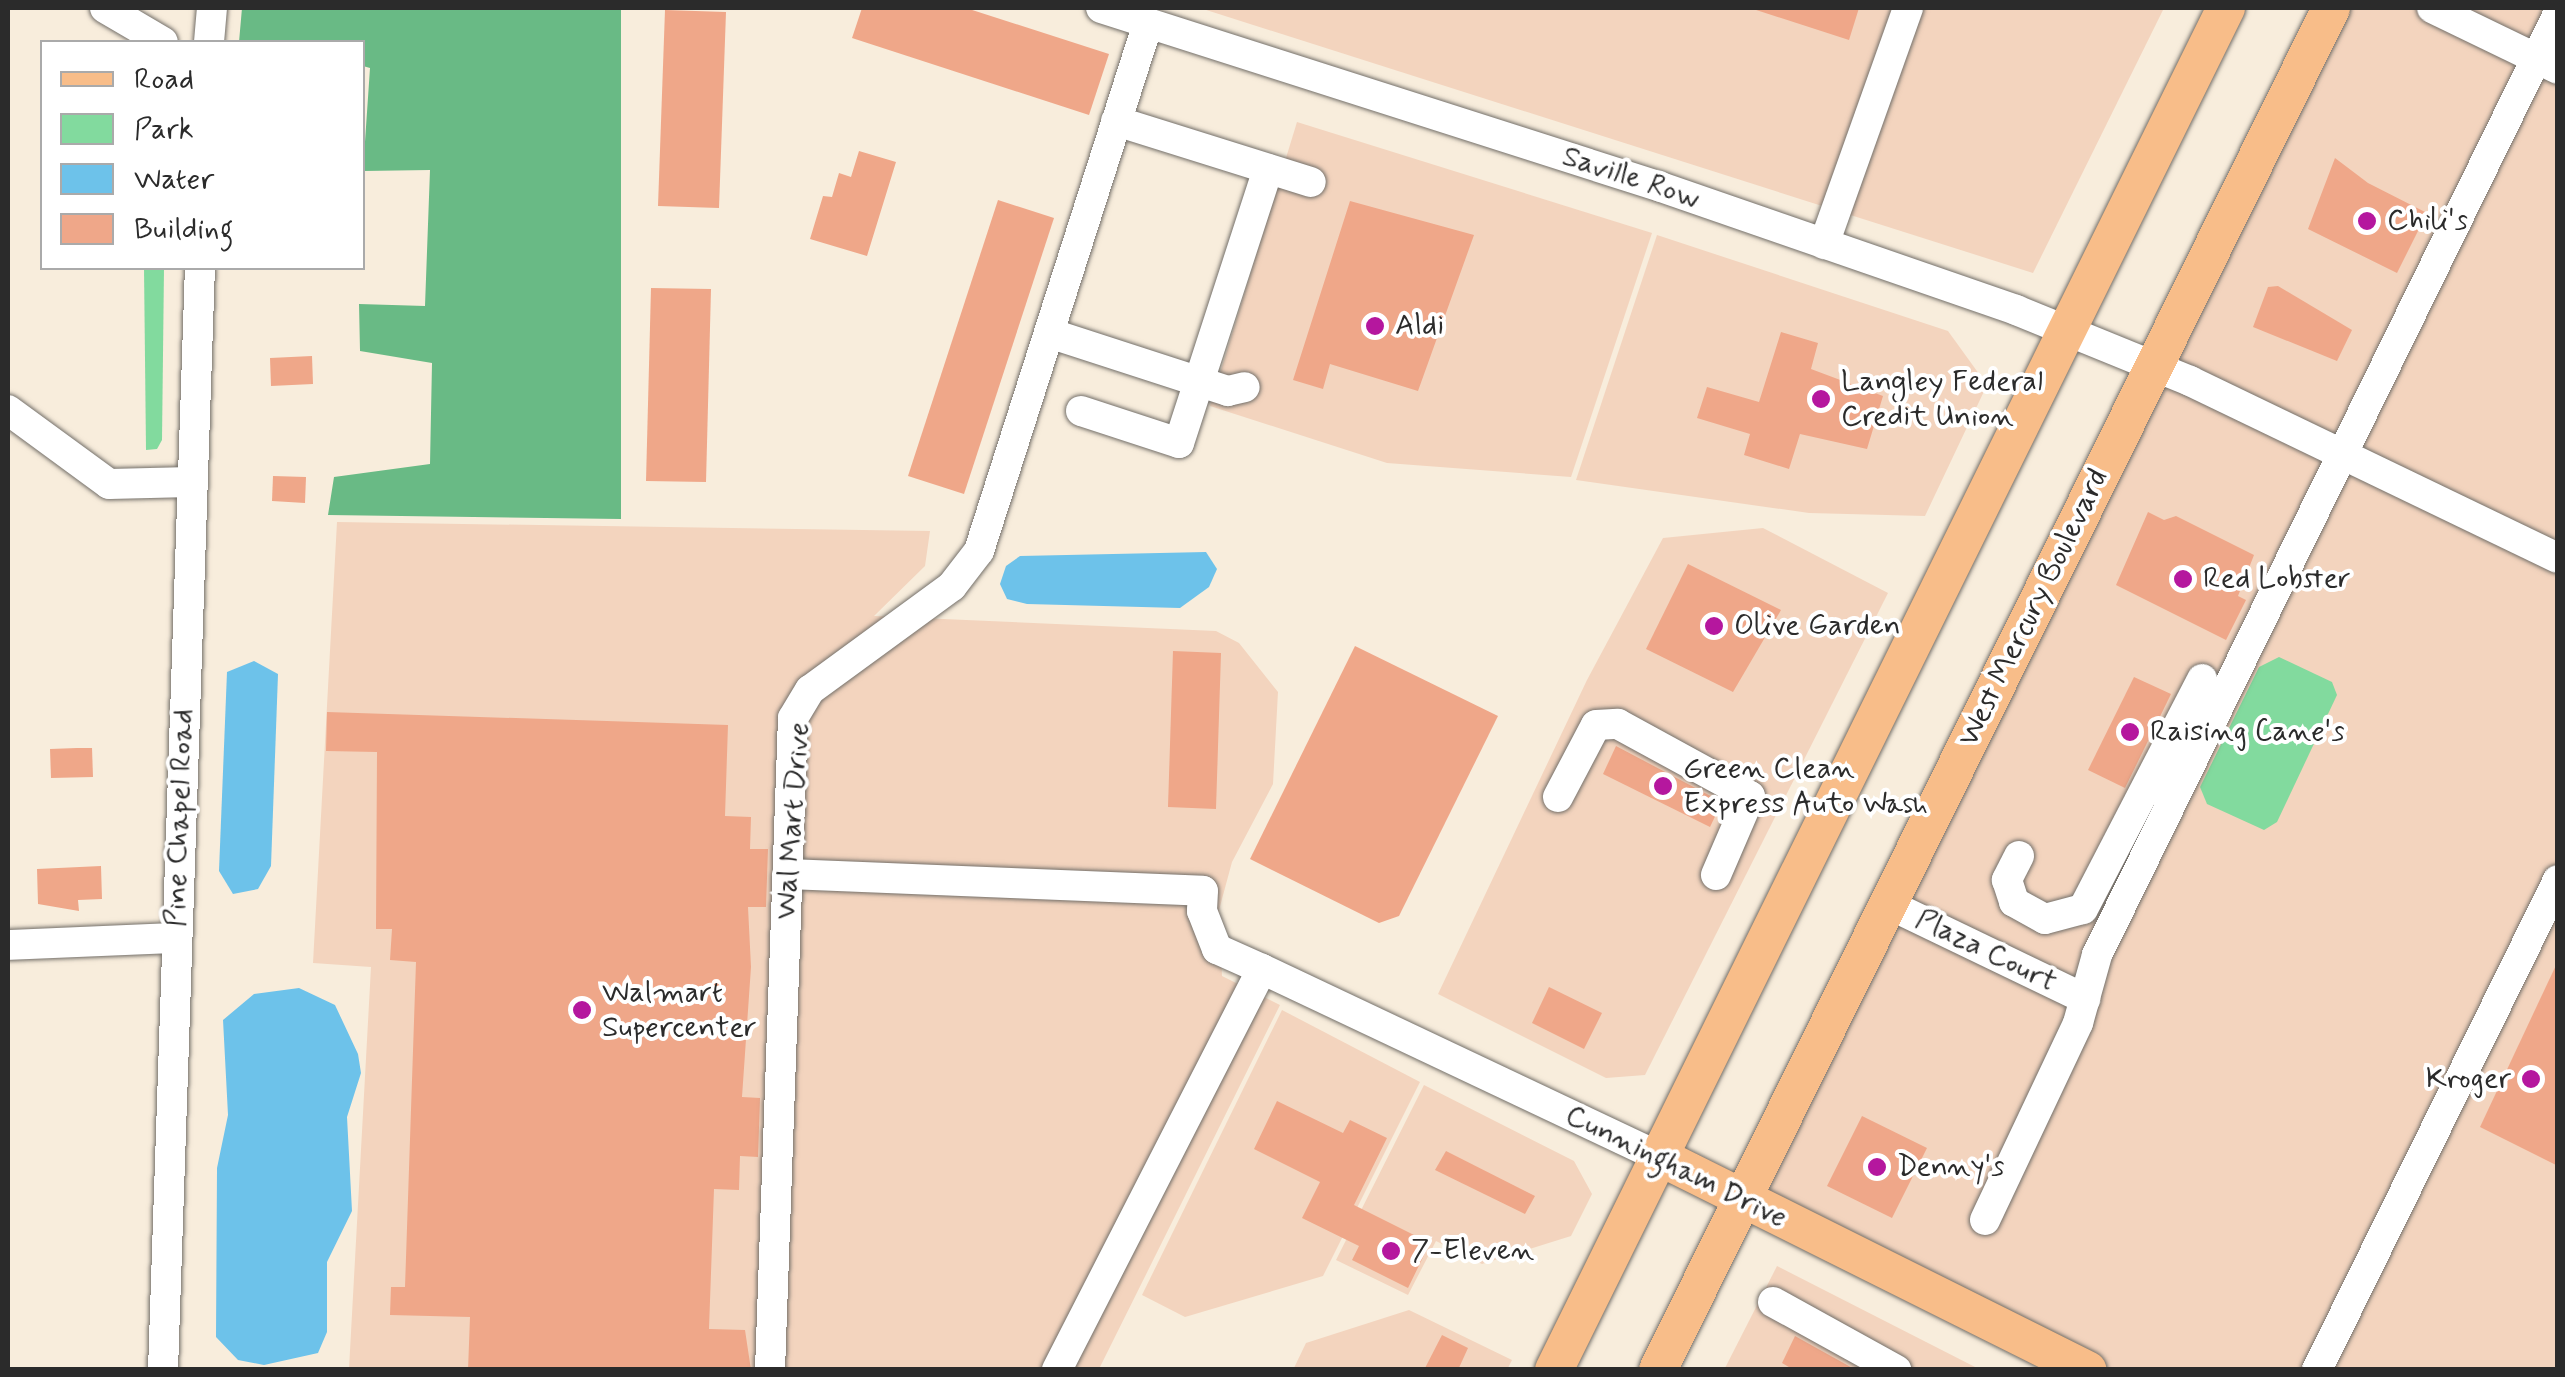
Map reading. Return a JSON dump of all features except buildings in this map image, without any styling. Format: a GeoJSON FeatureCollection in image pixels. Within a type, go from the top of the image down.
{"type":"FeatureCollection","features":[{"type":"Feature","properties":{"kind":"main road"},"geometry":{"type":"LineString","coordinates":[[1554,1370],[2226,8]]}},
{"type":"Feature","properties":{"kind":"main road","name":"West Mercury Boulevard"},"geometry":{"type":"LineString","coordinates":[[1658,1370],[2331,8]]}},
{"type":"Feature","properties":{"kind":"main road","name":"Cunningham Drive"},"geometry":{"type":"LineString","coordinates":[[1658,1156],[2088,1370]]}},
{"type":"Feature","properties":{"kind":"street"},"geometry":{"type":"LineString","coordinates":[[105,8],[160,40]]}},
{"type":"Feature","properties":{"kind":"street"},"geometry":{"type":"LineString","coordinates":[[209,40],[212,8]]}},
{"type":"Feature","properties":{"kind":"street","name":"Saville Row"},"geometry":{"type":"LineString","coordinates":[[1101,8],[1824,244],[2069,330],[2341,451],[2558,558]]}},
{"type":"Feature","properties":{"kind":"street"},"geometry":{"type":"LineString","coordinates":[[1824,244],[1908,8]]}},
{"type":"Feature","properties":{"kind":"street"},"geometry":{"type":"LineString","coordinates":[[2432,8],[2546,64]]}},
{"type":"Feature","properties":{"kind":"street"},"geometry":{"type":"LineString","coordinates":[[1985,1220],[2085,999],[2097,955],[2341,451],[2546,64],[2558,14]]}},
{"type":"Feature","properties":{"kind":"street","name":"Wal Mart Drive"},"geometry":{"type":"LineString","coordinates":[[770,1370],[794,718],[810,690],[966,571],[979,551],[1148,23]]}},
{"type":"Feature","properties":{"kind":"street"},"geometry":{"type":"LineString","coordinates":[[1116,122],[1311,182]]}},
{"type":"Feature","properties":{"kind":"street"},"geometry":{"type":"LineString","coordinates":[[1081,411],[1178,443],[1268,169]]}},
{"type":"Feature","properties":{"kind":"street","name":"Pine Chapel Road"},"geometry":{"type":"LineString","coordinates":[[163,1370],[200,270]]}},
{"type":"Feature","properties":{"kind":"street"},"geometry":{"type":"LineString","coordinates":[[1048,333],[1228,391],[1245,388]]}},
{"type":"Feature","properties":{"kind":"street"},"geometry":{"type":"LineString","coordinates":[[8,410],[109,484],[191,482]]}},
{"type":"Feature","properties":{"kind":"street"},"geometry":{"type":"LineString","coordinates":[[2020,856],[2007,880],[2014,902],[2045,919],[2083,909],[2202,678]]}},
{"type":"Feature","properties":{"kind":"street"},"geometry":{"type":"LineString","coordinates":[[1558,797],[1590,733],[1604,722],[1618,724],[1750,796],[1716,874]]}},
{"type":"Feature","properties":{"kind":"street","name":"Cunningham Drive"},"geometry":{"type":"LineString","coordinates":[[788,874],[1204,891],[1202,912],[1217,949],[1658,1156]]}},
{"type":"Feature","properties":{"kind":"street"},"geometry":{"type":"LineString","coordinates":[[2317,1370],[2558,880]]}},
{"type":"Feature","properties":{"kind":"street","name":"Plaza Court"},"geometry":{"type":"LineString","coordinates":[[1888,904],[2085,999]]}},
{"type":"Feature","properties":{"kind":"street"},"geometry":{"type":"LineString","coordinates":[[8,945],[176,938]]}},
{"type":"Feature","properties":{"kind":"street"},"geometry":{"type":"LineString","coordinates":[[1057,1370],[1262,969]]}},
{"type":"Feature","properties":{"kind":"street"},"geometry":{"type":"LineString","coordinates":[[1773,1302],[1896,1370]]}},
{"type":"Feature","properties":{"kind":"shaded area"},"geometry":{"type":"Polygon","coordinates":[[[1200,8],[2164,8],[2033,273],[1200,8]]]}},
{"type":"Feature","properties":{"kind":"shaded area"},"geometry":{"type":"Polygon","coordinates":[[[2330,8],[2557,8],[2557,1369],[2082,1369],[1745,1202],[2330,8]]]}},
{"type":"Feature","properties":{"kind":"shaded area"},"geometry":{"type":"Polygon","coordinates":[[[1297,122],[1652,233],[1571,477],[1387,463],[1210,406],[1297,122]]]}},
{"type":"Feature","properties":{"kind":"shaded area"},"geometry":{"type":"Polygon","coordinates":[[[1657,235],[1948,331],[1987,385],[1925,516],[1809,513],[1576,480],[1657,235]]]}},
{"type":"Feature","properties":{"kind":"shaded area"},"geometry":{"type":"Polygon","coordinates":[[[337,522],[930,531],[925,566],[874,616],[1216,631],[1239,643],[1278,692],[1273,784],[1232,862],[1219,910],[1222,976],[1280,1005],[1099,1369],[349,1369],[371,967],[313,963],[337,522]]]}},
{"type":"Feature","properties":{"kind":"shaded area"},"geometry":{"type":"Polygon","coordinates":[[[1763,528],[1888,593],[1645,1075],[1606,1078],[1438,994],[1587,680],[1663,538],[1763,528]]]}},
{"type":"Feature","properties":{"kind":"shaded area"},"geometry":{"type":"Polygon","coordinates":[[[1282,1010],[1420,1082],[1323,1276],[1185,1317],[1142,1295],[1282,1010]]]}},
{"type":"Feature","properties":{"kind":"shaded area"},"geometry":{"type":"Polygon","coordinates":[[[1424,1085],[1574,1161],[1592,1194],[1571,1236],[1482,1264],[1436,1241],[1408,1295],[1336,1260],[1424,1085]]]}},
{"type":"Feature","properties":{"kind":"shaded area"},"geometry":{"type":"Polygon","coordinates":[[[1777,1266],[1979,1369],[1724,1370],[1777,1266]]]}},
{"type":"Feature","properties":{"kind":"shaded area"},"geometry":{"type":"Polygon","coordinates":[[[1409,1310],[1512,1360],[1507,1370],[1293,1370],[1306,1343],[1409,1310]]]}},
{"type":"Feature","properties":{"kind":"green space"},"geometry":{"type":"Polygon","coordinates":[[[242,8],[621,8],[621,519],[328,515],[334,477],[430,464],[432,363],[360,351],[359,304],[425,306],[430,170],[365,171],[370,68],[365,67],[365,40],[239,40],[242,8]]]}},
{"type":"Feature","properties":{"kind":"green space"},"geometry":{"type":"Polygon","coordinates":[[[144,270],[164,270],[162,440],[157,449],[146,450],[144,270]]]}},
{"type":"Feature","properties":{"kind":"green space"},"geometry":{"type":"Polygon","coordinates":[[[2279,657],[2332,682],[2337,695],[2277,822],[2264,830],[2207,804],[2200,787],[2259,667],[2279,657]]]}},
{"type":"Feature","properties":{"kind":"water"},"geometry":{"type":"Polygon","coordinates":[[[1206,552],[1217,569],[1209,587],[1180,608],[1027,604],[1007,599],[1000,584],[1006,566],[1020,556],[1206,552]]]}},
{"type":"Feature","properties":{"kind":"water"},"geometry":{"type":"Polygon","coordinates":[[[254,661],[278,674],[271,866],[258,889],[233,894],[219,871],[227,672],[254,661]]]}},
{"type":"Feature","properties":{"kind":"water"},"geometry":{"type":"Polygon","coordinates":[[[299,988],[335,1005],[358,1054],[361,1073],[347,1117],[352,1211],[327,1262],[327,1332],[318,1353],[264,1365],[238,1360],[216,1337],[217,1168],[228,1115],[223,1020],[254,994],[299,988]]]}},
{"type":"Feature","properties":{"kind":"place","name":"Chili's"},"geometry":{"type":"Point","coordinates":[2367,221]}},
{"type":"Feature","properties":{"kind":"place","name":"Aldi"},"geometry":{"type":"Point","coordinates":[1375,326]}},
{"type":"Feature","properties":{"kind":"place","name":"Langley Federal Credit Union"},"geometry":{"type":"Point","coordinates":[1821,399]}},
{"type":"Feature","properties":{"kind":"place","name":"Red Lobster"},"geometry":{"type":"Point","coordinates":[2183,579]}},
{"type":"Feature","properties":{"kind":"place","name":"Olive Garden"},"geometry":{"type":"Point","coordinates":[1714,626]}},
{"type":"Feature","properties":{"kind":"place","name":"Raising Cane's"},"geometry":{"type":"Point","coordinates":[2130,732]}},
{"type":"Feature","properties":{"kind":"place","name":"Green Clean Express Auto Wash"},"geometry":{"type":"Point","coordinates":[1663,786]}},
{"type":"Feature","properties":{"kind":"place","name":"Walmart Supercenter"},"geometry":{"type":"Point","coordinates":[582,1010]}},
{"type":"Feature","properties":{"kind":"place","name":"Kroger"},"geometry":{"type":"Point","coordinates":[2531,1079]}},
{"type":"Feature","properties":{"kind":"place","name":"Denny's"},"geometry":{"type":"Point","coordinates":[1877,1167]}},
{"type":"Feature","properties":{"kind":"place","name":"7-Eleven"},"geometry":{"type":"Point","coordinates":[1391,1251]}}]}
